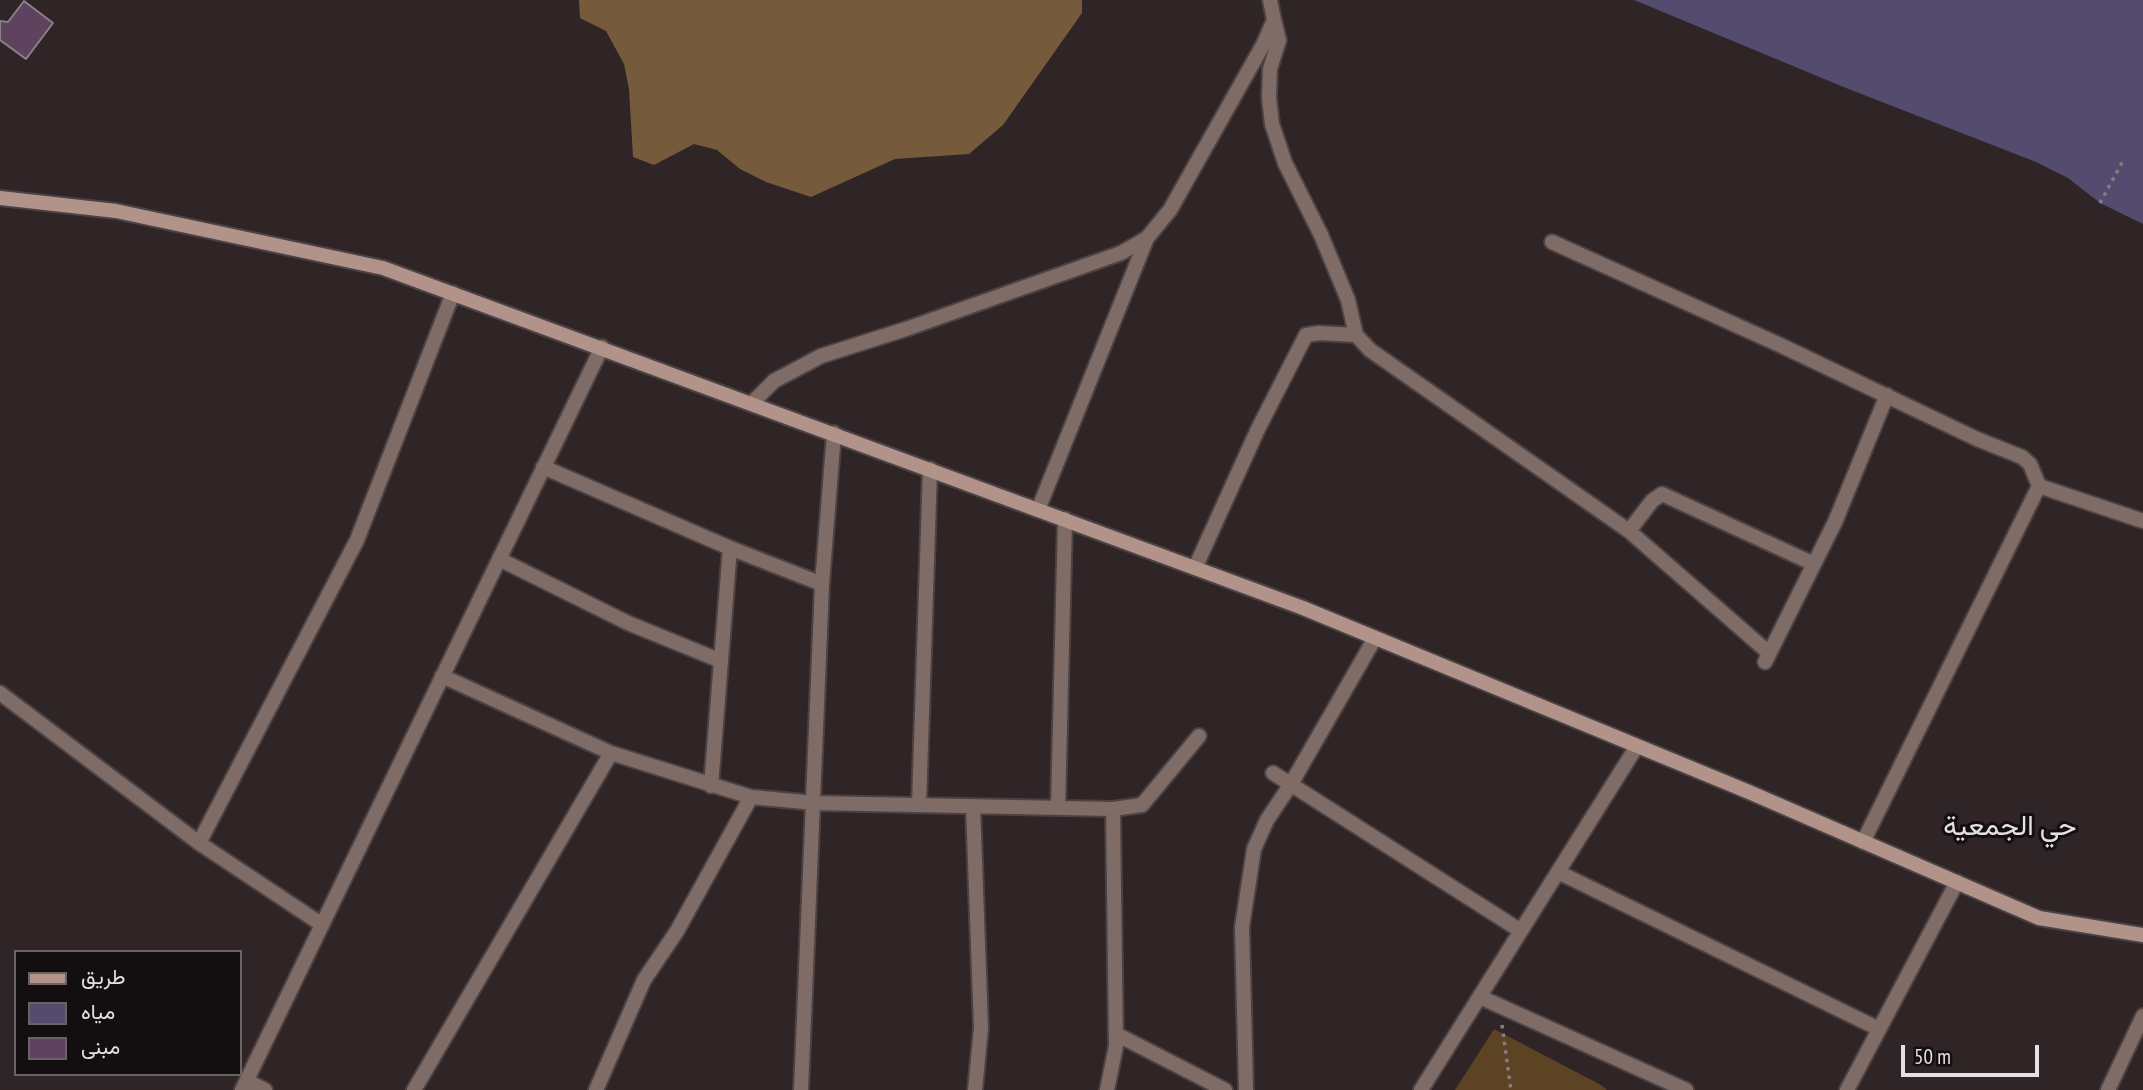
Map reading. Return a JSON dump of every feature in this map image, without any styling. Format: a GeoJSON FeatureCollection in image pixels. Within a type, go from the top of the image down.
{"type":"FeatureCollection","features":[{"type":"Feature","properties":{"kind":"street"},"geometry":{"type":"LineString","coordinates":[[1270,0],[1279,40],[1270,69],[1272,124],[1285,163],[1321,235],[1342,287],[1356,335],[1370,350],[1629,531],[1767,657],[1835,522],[1887,395]]}},
{"type":"Feature","properties":{"kind":"street"},"geometry":{"type":"LineString","coordinates":[[1038,510],[1147,238],[1170,210],[1275,20]]}},
{"type":"Feature","properties":{"kind":"street"},"geometry":{"type":"LineString","coordinates":[[0,198],[129,213],[383,268],[752,402],[1375,638],[1637,746],[2039,918],[2143,935]]}},
{"type":"Feature","properties":{"kind":"street"},"geometry":{"type":"LineString","coordinates":[[752,402],[774,380],[821,356],[1121,253],[1147,238]]}},
{"type":"Feature","properties":{"kind":"street"},"geometry":{"type":"LineString","coordinates":[[1552,242],[1977,439],[2022,457],[2030,464],[2039,486],[1863,842]]}},
{"type":"Feature","properties":{"kind":"street"},"geometry":{"type":"LineString","coordinates":[[199,843],[357,540],[453,293]]}},
{"type":"Feature","properties":{"kind":"street"},"geometry":{"type":"LineString","coordinates":[[1195,568],[1258,429],[1306,335],[1356,335]]}},
{"type":"Feature","properties":{"kind":"street"},"geometry":{"type":"LineString","coordinates":[[265,1090],[244,1085],[602,347]]}},
{"type":"Feature","properties":{"kind":"street"},"geometry":{"type":"LineString","coordinates":[[801,1090],[822,584],[834,433]]}},
{"type":"Feature","properties":{"kind":"street"},"geometry":{"type":"LineString","coordinates":[[543,467],[730,548],[822,584]]}},
{"type":"Feature","properties":{"kind":"street"},"geometry":{"type":"LineString","coordinates":[[919,805],[930,469]]}},
{"type":"Feature","properties":{"kind":"street"},"geometry":{"type":"LineString","coordinates":[[2039,486],[2143,521]]}},
{"type":"Feature","properties":{"kind":"street"},"geometry":{"type":"LineString","coordinates":[[1629,531],[1652,501],[1662,494],[1814,564]]}},
{"type":"Feature","properties":{"kind":"street"},"geometry":{"type":"LineString","coordinates":[[1058,808],[1065,519]]}},
{"type":"Feature","properties":{"kind":"street"},"geometry":{"type":"LineString","coordinates":[[711,786],[730,548]]}},
{"type":"Feature","properties":{"kind":"street"},"geometry":{"type":"LineString","coordinates":[[499,559],[628,623],[721,661]]}},
{"type":"Feature","properties":{"kind":"street"},"geometry":{"type":"LineString","coordinates":[[1246,1090],[1242,927],[1255,849],[1267,820],[1291,784],[1375,638]]}},
{"type":"Feature","properties":{"kind":"street"},"geometry":{"type":"LineString","coordinates":[[442,676],[611,753],[751,797],[815,803],[1058,808],[1142,805],[1199,736]]}},
{"type":"Feature","properties":{"kind":"street"},"geometry":{"type":"LineString","coordinates":[[0,693],[199,843],[321,924]]}},
{"type":"Feature","properties":{"kind":"street"},"geometry":{"type":"LineString","coordinates":[[1421,1090],[1637,746]]}},
{"type":"Feature","properties":{"kind":"street"},"geometry":{"type":"LineString","coordinates":[[414,1090],[611,753]]}},
{"type":"Feature","properties":{"kind":"street"},"geometry":{"type":"LineString","coordinates":[[1273,773],[1521,931]]}},
{"type":"Feature","properties":{"kind":"street"},"geometry":{"type":"LineString","coordinates":[[596,1090],[644,980],[677,931],[751,797]]}},
{"type":"Feature","properties":{"kind":"street"},"geometry":{"type":"LineString","coordinates":[[973,806],[981,1028],[975,1090]]}},
{"type":"Feature","properties":{"kind":"street"},"geometry":{"type":"LineString","coordinates":[[1107,1090],[1116,1045],[1113,808]]}},
{"type":"Feature","properties":{"kind":"street"},"geometry":{"type":"LineString","coordinates":[[1558,873],[1879,1029]]}},
{"type":"Feature","properties":{"kind":"street"},"geometry":{"type":"LineString","coordinates":[[1847,1090],[1957,882]]}},
{"type":"Feature","properties":{"kind":"street"},"geometry":{"type":"LineString","coordinates":[[1480,997],[1686,1090]]}},
{"type":"Feature","properties":{"kind":"street"},"geometry":{"type":"LineString","coordinates":[[2108,1090],[2143,1016]]}},
{"type":"Feature","properties":{"kind":"street"},"geometry":{"type":"LineString","coordinates":[[1116,1034],[1225,1090]]}},
{"type":"Feature","properties":{"kind":"path"},"geometry":{"type":"LineString","coordinates":[[2101,203],[2124,159]]}},
{"type":"Feature","properties":{"kind":"path"},"geometry":{"type":"LineString","coordinates":[[1499,1006],[1511,1090]]}},
{"type":"Feature","properties":{"kind":"shaded area"},"geometry":{"type":"Polygon","coordinates":[[[579,0],[1082,0],[1082,13],[1003,125],[969,154],[895,159],[811,197],[766,182],[740,169],[717,150],[694,144],[654,165],[633,157],[629,89],[624,64],[606,31],[580,18],[579,0]]]}},
{"type":"Feature","properties":{"kind":"shaded area"},"geometry":{"type":"Polygon","coordinates":[[[1494,1029],[1601,1085],[1607,1090],[1455,1090],[1494,1029]]]}},
{"type":"Feature","properties":{"kind":"water"},"geometry":{"type":"Polygon","coordinates":[[[1634,0],[2143,0],[2143,224],[2100,203],[2068,178],[2036,162],[1846,88],[1634,0]]]}},
{"type":"Feature","properties":{"kind":"building"},"geometry":{"type":"Polygon","coordinates":[[[24,1],[53,23],[26,59],[0,40],[0,21],[8,22],[24,1]]]}},
{"type":"Feature","properties":{"kind":"district","name":"حي الجمعية"},"geometry":{"type":"Point","coordinates":[2010,827]}}]}
